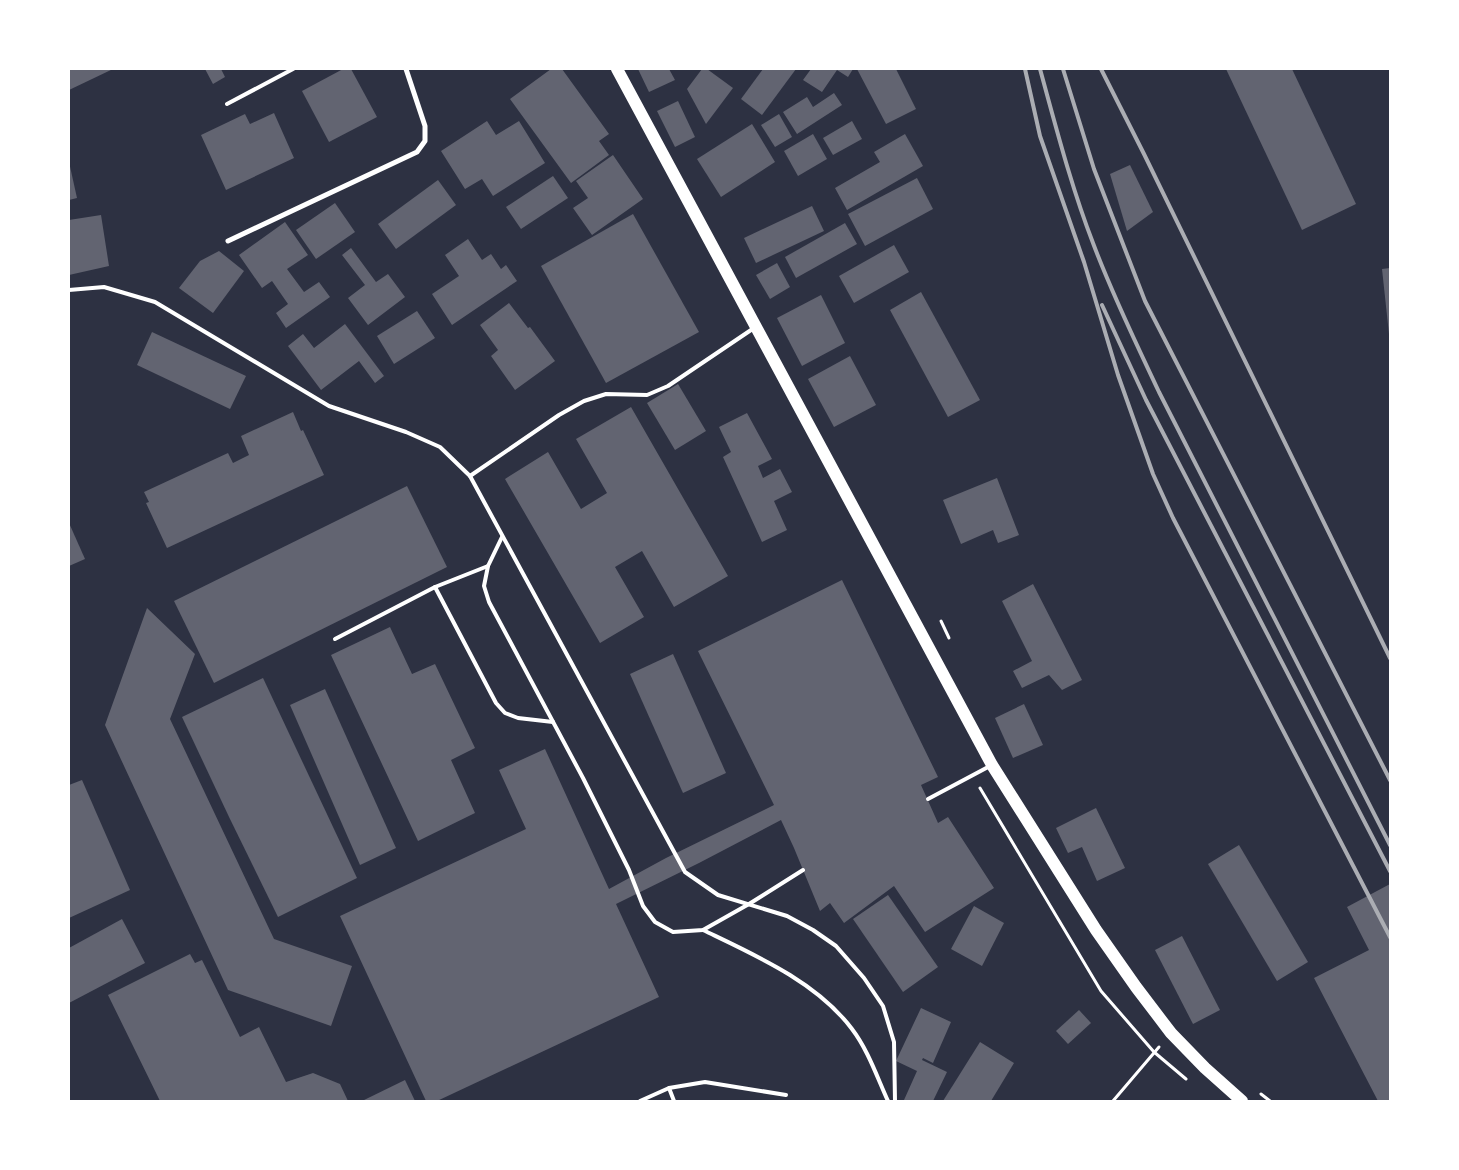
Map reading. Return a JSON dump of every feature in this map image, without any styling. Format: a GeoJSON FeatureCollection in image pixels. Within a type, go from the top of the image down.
{"type":"FeatureCollection","features":[{"type":"Feature","properties":{"kind":"main road"},"geometry":{"type":"LineString","coordinates":[[617,69],[992,764],[1096,930],[1171,1033],[1205,1068],[1242,1101]]}},
{"type":"Feature","properties":{"kind":"street"},"geometry":{"type":"LineString","coordinates":[[228,241],[417,152],[425,141],[425,126],[406,69]]}},
{"type":"Feature","properties":{"kind":"lane"},"geometry":{"type":"LineString","coordinates":[[227,104],[293,69]]}},
{"type":"Feature","properties":{"kind":"lane"},"geometry":{"type":"LineString","coordinates":[[69,290],[104,287],[155,302],[329,406],[406,432],[440,447],[470,476],[685,872],[718,895],[786,916],[813,930],[836,946],[864,978],[883,1006],[894,1042],[895,1101]]}},
{"type":"Feature","properties":{"kind":"lane"},"geometry":{"type":"LineString","coordinates":[[470,476],[559,415],[584,401],[606,394],[647,395],[668,386],[756,327]]}},
{"type":"Feature","properties":{"kind":"lane"},"geometry":{"type":"LineString","coordinates":[[502,536],[488,566],[484,586],[489,602],[621,853],[643,906],[655,922],[673,932],[703,930],[803,870]]}},
{"type":"Feature","properties":{"kind":"lane"},"geometry":{"type":"LineString","coordinates":[[335,639],[435,587],[488,566]]}},
{"type":"Feature","properties":{"kind":"lane"},"geometry":{"type":"LineString","coordinates":[[435,587],[496,703],[505,713],[518,718],[553,722]]}},
{"type":"Feature","properties":{"kind":"lane"},"geometry":{"type":"LineString","coordinates":[[928,799],[992,764]]}},
{"type":"Feature","properties":{"kind":"lane"},"geometry":{"type":"LineString","coordinates":[[703,930],[765,960],[831,1005],[853,1029],[869,1058],[888,1101]]}},
{"type":"Feature","properties":{"kind":"lane"},"geometry":{"type":"LineString","coordinates":[[640,1101],[669,1088],[705,1082],[786,1095]]}},
{"type":"Feature","properties":{"kind":"lane"},"geometry":{"type":"LineString","coordinates":[[669,1088],[674,1101]]}},
{"type":"Feature","properties":{"kind":"path"},"geometry":{"type":"LineString","coordinates":[[941,622],[949,640]]}},
{"type":"Feature","properties":{"kind":"path"},"geometry":{"type":"LineString","coordinates":[[1113,1101],[1171,1033]]}},
{"type":"Feature","properties":{"kind":"path"},"geometry":{"type":"LineString","coordinates":[[1254,1088],[1270,1101]]}},
{"type":"Feature","properties":{"kind":"building"},"geometry":{"type":"Polygon","coordinates":[[[69,69],[113,69],[69,90],[69,69]]]}},
{"type":"Feature","properties":{"kind":"building"},"geometry":{"type":"Polygon","coordinates":[[[205,69],[221,69],[225,77],[213,84],[205,69]]]}},
{"type":"Feature","properties":{"kind":"building"},"geometry":{"type":"Polygon","coordinates":[[[343,69],[351,69],[377,117],[329,142],[302,91],[343,69]]]}},
{"type":"Feature","properties":{"kind":"building"},"geometry":{"type":"Polygon","coordinates":[[[551,69],[562,69],[609,134],[599,141],[609,155],[571,183],[510,99],[551,69]]]}},
{"type":"Feature","properties":{"kind":"building"},"geometry":{"type":"Polygon","coordinates":[[[638,69],[669,69],[675,80],[649,92],[638,69]]]}},
{"type":"Feature","properties":{"kind":"building"},"geometry":{"type":"Polygon","coordinates":[[[702,69],[707,69],[733,88],[706,124],[687,89],[702,69]]]}},
{"type":"Feature","properties":{"kind":"building"},"geometry":{"type":"Polygon","coordinates":[[[763,69],[796,69],[762,115],[741,99],[763,69]]]}},
{"type":"Feature","properties":{"kind":"building"},"geometry":{"type":"Polygon","coordinates":[[[811,69],[853,69],[848,77],[837,70],[822,92],[803,80],[811,69]]]}},
{"type":"Feature","properties":{"kind":"building"},"geometry":{"type":"Polygon","coordinates":[[[857,69],[896,69],[916,109],[886,124],[857,69]]]}},
{"type":"Feature","properties":{"kind":"building"},"geometry":{"type":"Polygon","coordinates":[[[1226,69],[1292,69],[1356,204],[1302,230],[1226,69]]]}},
{"type":"Feature","properties":{"kind":"building"},"geometry":{"type":"Polygon","coordinates":[[[834,93],[842,105],[797,134],[783,112],[807,97],[813,107],[834,93]]]}},
{"type":"Feature","properties":{"kind":"building"},"geometry":{"type":"Polygon","coordinates":[[[678,101],[695,137],[675,147],[657,111],[678,101]]]}},
{"type":"Feature","properties":{"kind":"building"},"geometry":{"type":"Polygon","coordinates":[[[274,113],[294,158],[226,190],[201,135],[245,114],[250,124],[274,113]]]}},
{"type":"Feature","properties":{"kind":"building"},"geometry":{"type":"Polygon","coordinates":[[[779,114],[792,137],[775,147],[761,125],[779,114]]]}},
{"type":"Feature","properties":{"kind":"building"},"geometry":{"type":"Polygon","coordinates":[[[487,121],[496,135],[519,121],[545,163],[493,196],[482,179],[465,189],[441,151],[487,121]]]}},
{"type":"Feature","properties":{"kind":"building"},"geometry":{"type":"Polygon","coordinates":[[[852,121],[862,139],[833,155],[823,138],[852,121]]]}},
{"type":"Feature","properties":{"kind":"building"},"geometry":{"type":"Polygon","coordinates":[[[752,124],[775,162],[721,197],[697,159],[752,124]]]}},
{"type":"Feature","properties":{"kind":"building"},"geometry":{"type":"Polygon","coordinates":[[[813,134],[827,159],[798,176],[784,151],[813,134]]]}},
{"type":"Feature","properties":{"kind":"building"},"geometry":{"type":"Polygon","coordinates":[[[905,134],[923,166],[847,210],[835,188],[880,162],[874,152],[905,134]]]}},
{"type":"Feature","properties":{"kind":"building"},"geometry":{"type":"Polygon","coordinates":[[[613,155],[643,199],[592,235],[573,208],[588,198],[576,181],[613,155]]]}},
{"type":"Feature","properties":{"kind":"building"},"geometry":{"type":"Polygon","coordinates":[[[69,162],[77,198],[69,200],[69,162]]]}},
{"type":"Feature","properties":{"kind":"building"},"geometry":{"type":"Polygon","coordinates":[[[1130,165],[1153,212],[1127,231],[1110,174],[1130,165]]]}},
{"type":"Feature","properties":{"kind":"building"},"geometry":{"type":"Polygon","coordinates":[[[553,176],[568,198],[521,229],[506,207],[553,176]]]}},
{"type":"Feature","properties":{"kind":"building"},"geometry":{"type":"Polygon","coordinates":[[[917,178],[933,209],[865,246],[848,214],[917,178]]]}},
{"type":"Feature","properties":{"kind":"building"},"geometry":{"type":"Polygon","coordinates":[[[438,180],[456,205],[396,249],[378,224],[438,180]]]}},
{"type":"Feature","properties":{"kind":"building"},"geometry":{"type":"Polygon","coordinates":[[[335,203],[355,232],[316,259],[296,230],[335,203]]]}},
{"type":"Feature","properties":{"kind":"building"},"geometry":{"type":"Polygon","coordinates":[[[812,206],[824,231],[756,263],[744,238],[812,206]]]}},
{"type":"Feature","properties":{"kind":"building"},"geometry":{"type":"Polygon","coordinates":[[[633,214],[699,332],[606,383],[541,266],[633,214]]]}},
{"type":"Feature","properties":{"kind":"building"},"geometry":{"type":"Polygon","coordinates":[[[101,215],[109,266],[69,275],[69,220],[101,215]]]}},
{"type":"Feature","properties":{"kind":"building"},"geometry":{"type":"Polygon","coordinates":[[[285,222],[308,255],[287,269],[304,292],[319,282],[330,297],[286,328],[276,313],[288,304],[272,281],[262,288],[239,255],[285,222]]]}},
{"type":"Feature","properties":{"kind":"building"},"geometry":{"type":"Polygon","coordinates":[[[845,223],[857,244],[796,278],[785,257],[845,223]]]}},
{"type":"Feature","properties":{"kind":"building"},"geometry":{"type":"Polygon","coordinates":[[[468,239],[482,260],[491,254],[501,269],[506,265],[517,281],[452,325],[432,294],[459,276],[445,255],[468,239]]]}},
{"type":"Feature","properties":{"kind":"building"},"geometry":{"type":"Polygon","coordinates":[[[894,245],[909,272],[854,303],[839,276],[894,245]]]}},
{"type":"Feature","properties":{"kind":"building"},"geometry":{"type":"Polygon","coordinates":[[[351,248],[376,282],[388,274],[405,297],[368,325],[348,298],[365,285],[342,255],[351,248]]]}},
{"type":"Feature","properties":{"kind":"building"},"geometry":{"type":"Polygon","coordinates":[[[219,251],[244,271],[213,313],[179,288],[200,261],[219,251]]]}},
{"type":"Feature","properties":{"kind":"building"},"geometry":{"type":"Polygon","coordinates":[[[777,263],[790,287],[770,299],[756,275],[777,263]]]}},
{"type":"Feature","properties":{"kind":"building"},"geometry":{"type":"Polygon","coordinates":[[[1390,268],[1390,334],[1389,334],[1382,269],[1390,268]]]}},
{"type":"Feature","properties":{"kind":"building"},"geometry":{"type":"Polygon","coordinates":[[[921,292],[980,400],[948,417],[890,310],[921,292]]]}},
{"type":"Feature","properties":{"kind":"building"},"geometry":{"type":"Polygon","coordinates":[[[821,295],[845,343],[802,366],[777,318],[821,295]]]}},
{"type":"Feature","properties":{"kind":"building"},"geometry":{"type":"Polygon","coordinates":[[[509,303],[528,328],[530,327],[555,361],[515,390],[491,356],[498,350],[480,325],[509,303]]]}},
{"type":"Feature","properties":{"kind":"building"},"geometry":{"type":"Polygon","coordinates":[[[417,311],[435,338],[394,364],[377,336],[417,311]]]}},
{"type":"Feature","properties":{"kind":"building"},"geometry":{"type":"Polygon","coordinates":[[[345,324],[384,376],[375,383],[359,361],[321,390],[288,346],[303,334],[314,348],[345,324]]]}},
{"type":"Feature","properties":{"kind":"building"},"geometry":{"type":"Polygon","coordinates":[[[152,332],[246,376],[230,409],[137,365],[152,332]]]}},
{"type":"Feature","properties":{"kind":"building"},"geometry":{"type":"Polygon","coordinates":[[[850,356],[876,405],[834,427],[808,379],[850,356]]]}},
{"type":"Feature","properties":{"kind":"building"},"geometry":{"type":"Polygon","coordinates":[[[678,384],[706,431],[675,450],[647,403],[678,384]]]}},
{"type":"Feature","properties":{"kind":"building"},"geometry":{"type":"Polygon","coordinates":[[[631,407],[728,576],[674,607],[642,551],[615,567],[644,617],[600,643],[505,479],[548,452],[581,509],[607,493],[576,439],[631,407]]]}},
{"type":"Feature","properties":{"kind":"building"},"geometry":{"type":"Polygon","coordinates":[[[293,412],[324,475],[167,548],[146,503],[149,502],[144,492],[228,453],[233,463],[249,455],[241,436],[293,412]]]}},
{"type":"Feature","properties":{"kind":"building"},"geometry":{"type":"Polygon","coordinates":[[[747,413],[772,459],[758,466],[763,478],[780,469],[792,492],[774,501],[787,530],[762,542],[723,457],[731,452],[719,427],[747,413]]]}},
{"type":"Feature","properties":{"kind":"building"},"geometry":{"type":"Polygon","coordinates":[[[997,478],[1019,535],[998,543],[993,530],[961,544],[943,500],[997,478]]]}},
{"type":"Feature","properties":{"kind":"building"},"geometry":{"type":"Polygon","coordinates":[[[407,486],[447,567],[214,683],[174,601],[407,486]]]}},
{"type":"Feature","properties":{"kind":"building"},"geometry":{"type":"Polygon","coordinates":[[[69,523],[85,559],[69,566],[69,523]]]}},
{"type":"Feature","properties":{"kind":"building"},"geometry":{"type":"Polygon","coordinates":[[[842,580],[938,777],[921,785],[938,823],[948,817],[994,888],[925,932],[894,886],[844,923],[830,903],[820,911],[781,820],[616,904],[659,997],[437,1101],[426,1101],[340,916],[526,829],[499,770],[545,749],[609,889],[666,858],[774,805],[698,651],[842,580]]]}},
{"type":"Feature","properties":{"kind":"building"},"geometry":{"type":"Polygon","coordinates":[[[1033,584],[1082,680],[1062,690],[1049,675],[1022,688],[1013,671],[1032,661],[1002,601],[1033,584]]]}},
{"type":"Feature","properties":{"kind":"building"},"geometry":{"type":"Polygon","coordinates":[[[147,608],[195,654],[170,719],[274,939],[352,966],[331,1026],[228,990],[105,725],[147,608]]]}},
{"type":"Feature","properties":{"kind":"building"},"geometry":{"type":"Polygon","coordinates":[[[390,627],[412,674],[435,664],[475,748],[451,760],[475,813],[418,841],[331,655],[390,627]]]}},
{"type":"Feature","properties":{"kind":"building"},"geometry":{"type":"Polygon","coordinates":[[[673,654],[726,773],[683,793],[630,674],[673,654]]]}},
{"type":"Feature","properties":{"kind":"building"},"geometry":{"type":"Polygon","coordinates":[[[263,678],[357,878],[278,917],[182,717],[263,678]]]}},
{"type":"Feature","properties":{"kind":"building"},"geometry":{"type":"Polygon","coordinates":[[[325,689],[396,848],[360,865],[290,705],[325,689]]]}},
{"type":"Feature","properties":{"kind":"building"},"geometry":{"type":"Polygon","coordinates":[[[1024,704],[1043,745],[1013,758],[995,718],[1024,704]]]}},
{"type":"Feature","properties":{"kind":"building"},"geometry":{"type":"Polygon","coordinates":[[[82,780],[130,890],[69,918],[69,785],[82,780]]]}},
{"type":"Feature","properties":{"kind":"building"},"geometry":{"type":"Polygon","coordinates":[[[1096,808],[1125,868],[1097,881],[1082,847],[1068,853],[1056,828],[1096,808]]]}},
{"type":"Feature","properties":{"kind":"building"},"geometry":{"type":"Polygon","coordinates":[[[1239,845],[1308,962],[1277,981],[1208,864],[1239,845]]]}},
{"type":"Feature","properties":{"kind":"building"},"geometry":{"type":"Polygon","coordinates":[[[1390,884],[1390,1101],[1378,1101],[1314,978],[1369,950],[1347,907],[1390,884]]]}},
{"type":"Feature","properties":{"kind":"building"},"geometry":{"type":"Polygon","coordinates":[[[888,895],[938,967],[903,992],[853,919],[888,895]]]}},
{"type":"Feature","properties":{"kind":"building"},"geometry":{"type":"Polygon","coordinates":[[[974,906],[1004,923],[982,966],[951,949],[974,906]]]}},
{"type":"Feature","properties":{"kind":"building"},"geometry":{"type":"Polygon","coordinates":[[[122,919],[145,963],[69,1003],[69,948],[122,919]]]}},
{"type":"Feature","properties":{"kind":"building"},"geometry":{"type":"Polygon","coordinates":[[[1182,936],[1220,1010],[1193,1024],[1155,950],[1182,936]]]}},
{"type":"Feature","properties":{"kind":"building"},"geometry":{"type":"Polygon","coordinates":[[[190,954],[195,963],[202,960],[240,1037],[259,1027],[286,1082],[313,1073],[340,1084],[348,1101],[160,1101],[108,995],[190,954]]]}},
{"type":"Feature","properties":{"kind":"building"},"geometry":{"type":"Polygon","coordinates":[[[921,1008],[951,1022],[933,1063],[923,1058],[922,1060],[947,1072],[933,1101],[908,1101],[904,1100],[917,1071],[896,1061],[921,1008]]]}},
{"type":"Feature","properties":{"kind":"building"},"geometry":{"type":"Polygon","coordinates":[[[1079,1010],[1091,1023],[1068,1044],[1056,1031],[1079,1010]]]}},
{"type":"Feature","properties":{"kind":"building"},"geometry":{"type":"Polygon","coordinates":[[[980,1042],[1014,1063],[991,1101],[943,1101],[980,1042]]]}},
{"type":"Feature","properties":{"kind":"building"},"geometry":{"type":"Polygon","coordinates":[[[405,1080],[415,1101],[362,1101],[405,1080]]]}},
{"type":"Feature","properties":{"kind":"railway"},"geometry":{"type":"LineString","coordinates":[[1025,69],[1040,136],[1084,262],[1118,375],[1153,474],[1173,518],[1390,937]]}},
{"type":"Feature","properties":{"kind":"railway"},"geometry":{"type":"LineString","coordinates":[[1040,69],[1064,156],[1085,222],[1124,318],[1159,392],[1390,845]]}},
{"type":"Feature","properties":{"kind":"railway"},"geometry":{"type":"LineString","coordinates":[[1063,69],[1094,169],[1145,301],[1390,780]]}},
{"type":"Feature","properties":{"kind":"railway"},"geometry":{"type":"LineString","coordinates":[[1101,69],[1390,658]]}},
{"type":"Feature","properties":{"kind":"railway"},"geometry":{"type":"LineString","coordinates":[[1102,305],[1146,400],[1390,871]]}}]}
